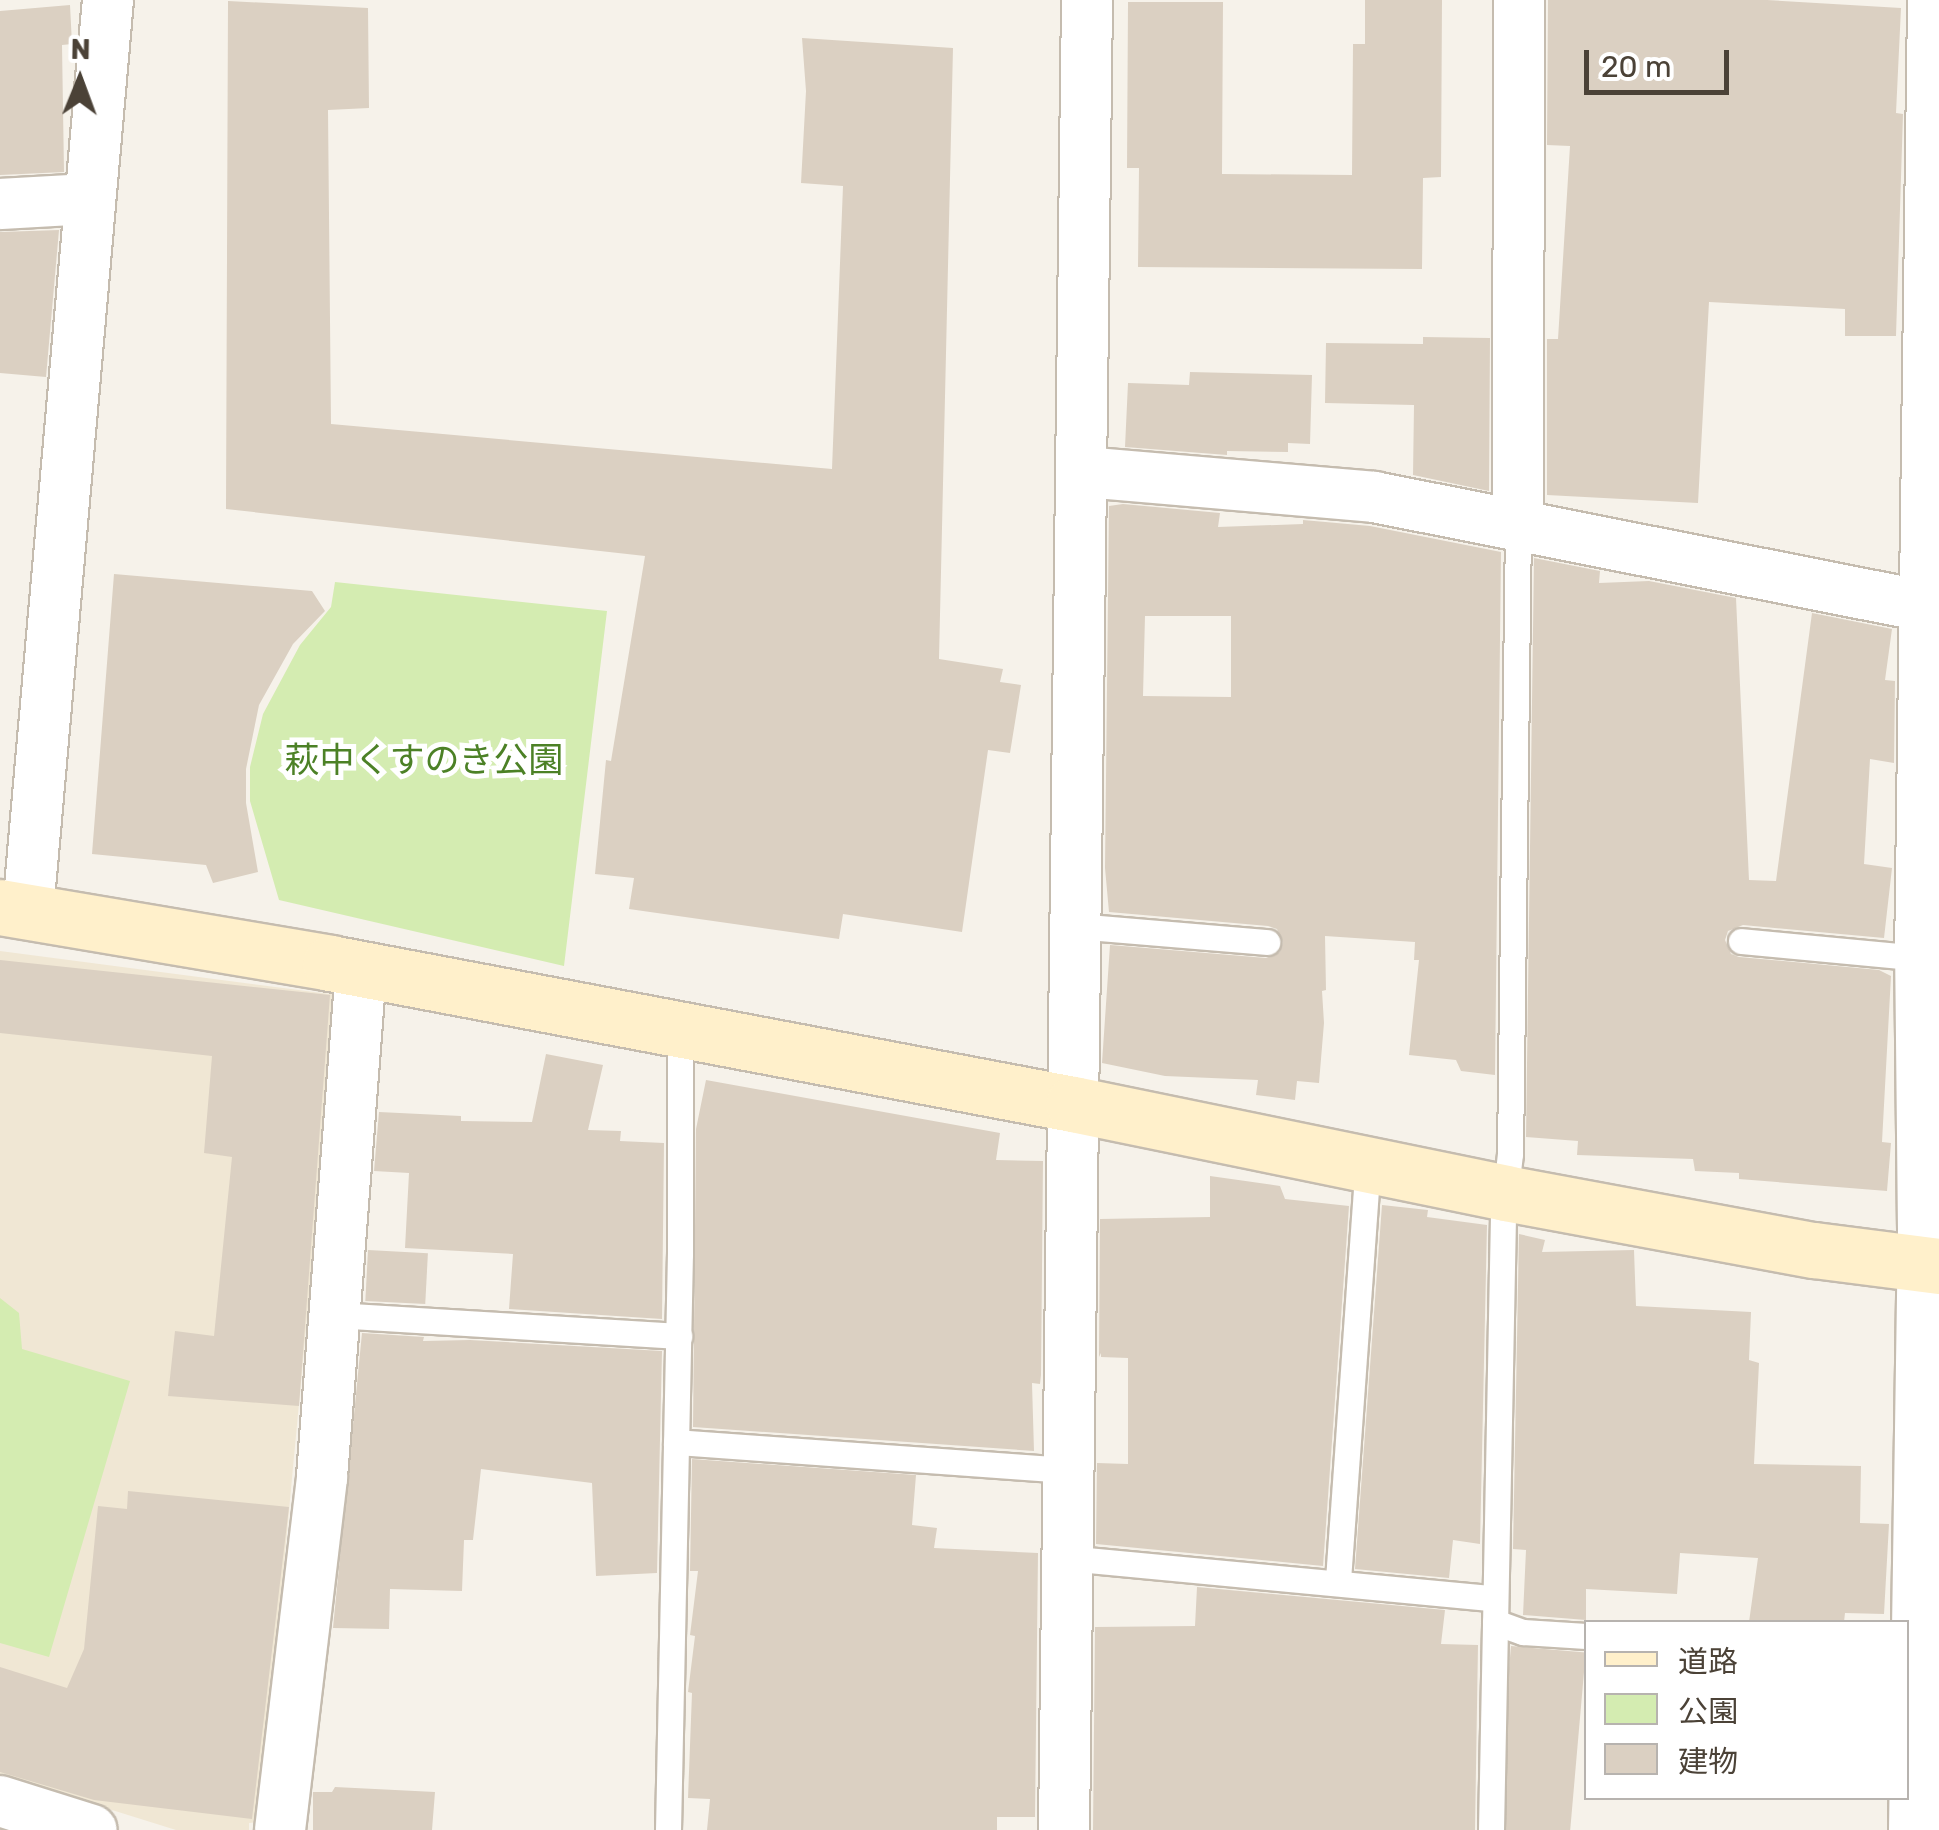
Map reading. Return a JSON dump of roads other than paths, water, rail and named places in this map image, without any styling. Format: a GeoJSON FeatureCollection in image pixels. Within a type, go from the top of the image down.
{"type":"FeatureCollection","features":[{"type":"Feature","properties":{"kind":"street"},"geometry":{"type":"LineString","coordinates":[[108,0],[14,908],[1073,1104],[1505,1194],[1814,1250],[1931,1265]]}},
{"type":"Feature","properties":{"kind":"street"},"geometry":{"type":"LineString","coordinates":[[1064,1830],[1087,0]]}},
{"type":"Feature","properties":{"kind":"street"},"geometry":{"type":"LineString","coordinates":[[1518,524],[1519,0]]}},
{"type":"Feature","properties":{"kind":"street"},"geometry":{"type":"LineString","coordinates":[[1914,1830],[1912,1653],[1931,1265],[1920,958],[1933,608],[1933,0]]}},
{"type":"Feature","properties":{"kind":"street"},"geometry":{"type":"LineString","coordinates":[[0,204],[90,199]]}},
{"type":"Feature","properties":{"kind":"street"},"geometry":{"type":"LineString","coordinates":[[1084,472],[1374,496],[1933,608]]}},
{"type":"Feature","properties":{"kind":"street"},"geometry":{"type":"LineString","coordinates":[[280,1830],[322,1476],[361,970]]}},
{"type":"Feature","properties":{"kind":"street"},"geometry":{"type":"LineString","coordinates":[[0,1801],[92,1830]]}},
{"type":"Feature","properties":{"kind":"lane"},"geometry":{"type":"LineString","coordinates":[[1491,1830],[1510,1117],[1518,524]]}},
{"type":"Feature","properties":{"kind":"lane"},"geometry":{"type":"LineString","coordinates":[[1076,926],[1267,942]]}},
{"type":"Feature","properties":{"kind":"lane"},"geometry":{"type":"LineString","coordinates":[[1742,941],[1920,958]]}},
{"type":"Feature","properties":{"kind":"lane"},"geometry":{"type":"LineString","coordinates":[[668,1830],[679,1336],[680,1030]]}},
{"type":"Feature","properties":{"kind":"lane"},"geometry":{"type":"LineString","coordinates":[[1338,1580],[1368,1166]]}},
{"type":"Feature","properties":{"kind":"lane"},"geometry":{"type":"LineString","coordinates":[[335,1315],[679,1336]]}},
{"type":"Feature","properties":{"kind":"lane"},"geometry":{"type":"LineString","coordinates":[[676,1442],[1068,1470]]}},
{"type":"Feature","properties":{"kind":"lane"},"geometry":{"type":"LineString","coordinates":[[1068,1558],[1338,1580],[1494,1610],[1522,1632],[1584,1636]]}},
{"type":"Feature","properties":{"kind":"park label","name":"萩中くすのき公園"},"geometry":{"type":"Point","coordinates":[424,760]}}]}
